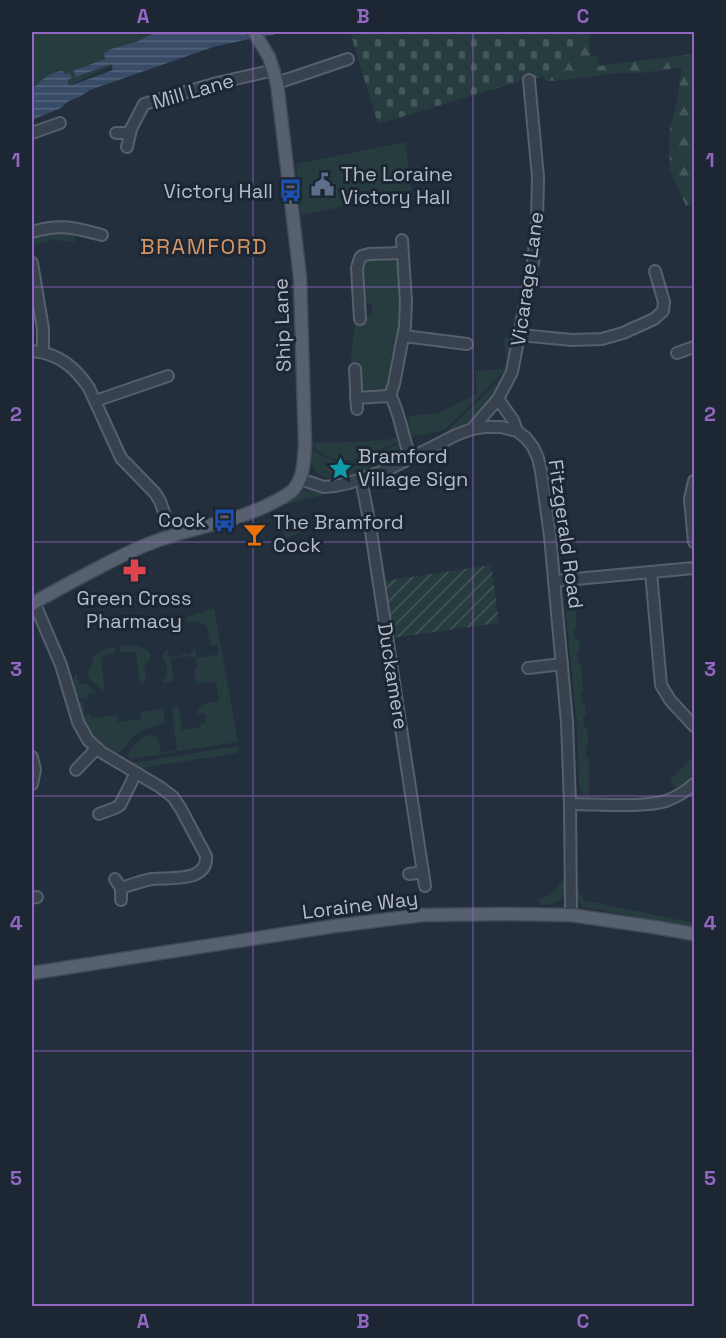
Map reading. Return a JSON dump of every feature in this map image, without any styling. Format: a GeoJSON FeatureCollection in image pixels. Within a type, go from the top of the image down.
{"type":"FeatureCollection","features":[{"type":"Feature","properties":{"kind":"main road","name":"Ship Lane"},"geometry":{"type":"LineString","coordinates":[[257,36],[269,57],[275,76],[300,277],[305,444],[300,479]]}},
{"type":"Feature","properties":{"kind":"main road"},"geometry":{"type":"LineString","coordinates":[[33,603],[131,551],[172,535],[228,521],[260,509],[289,493],[300,479]]}},
{"type":"Feature","properties":{"kind":"main road","name":"Loraine Way"},"geometry":{"type":"LineString","coordinates":[[32,973],[335,926],[423,915],[571,915],[694,934]]}},
{"type":"Feature","properties":{"kind":"street","name":"Mill Lane"},"geometry":{"type":"LineString","coordinates":[[128,147],[130,133],[144,104],[217,83],[275,76],[348,59]]}},
{"type":"Feature","properties":{"kind":"street","name":"Vicarage Lane"},"geometry":{"type":"LineString","coordinates":[[472,429],[498,399],[512,372],[533,262],[538,177],[529,80]]}},
{"type":"Feature","properties":{"kind":"street"},"geometry":{"type":"LineString","coordinates":[[32,133],[60,123]]}},
{"type":"Feature","properties":{"kind":"street"},"geometry":{"type":"LineString","coordinates":[[116,133],[130,133]]}},
{"type":"Feature","properties":{"kind":"street"},"geometry":{"type":"LineString","coordinates":[[32,231],[57,226],[72,227],[102,235]]}},
{"type":"Feature","properties":{"kind":"street"},"geometry":{"type":"LineString","coordinates":[[402,240],[406,302],[404,336],[390,395],[411,458]]}},
{"type":"Feature","properties":{"kind":"street"},"geometry":{"type":"LineString","coordinates":[[360,319],[357,268],[360,258],[369,254],[402,253]]}},
{"type":"Feature","properties":{"kind":"street"},"geometry":{"type":"LineString","coordinates":[[32,263],[43,329],[37,351],[53,355],[77,371],[89,388],[121,458],[160,501],[172,535]]}},
{"type":"Feature","properties":{"kind":"street"},"geometry":{"type":"LineString","coordinates":[[520,335],[572,340],[602,339],[623,333],[654,319],[663,311],[664,302],[655,271]]}},
{"type":"Feature","properties":{"kind":"street"},"geometry":{"type":"LineString","coordinates":[[404,336],[467,344]]}},
{"type":"Feature","properties":{"kind":"street"},"geometry":{"type":"LineString","coordinates":[[677,353],[694,347]]}},
{"type":"Feature","properties":{"kind":"street"},"geometry":{"type":"LineString","coordinates":[[355,369],[356,403],[390,395]]}},
{"type":"Feature","properties":{"kind":"street"},"geometry":{"type":"LineString","coordinates":[[95,400],[168,375]]}},
{"type":"Feature","properties":{"kind":"street","name":"Fitzgerald Road"},"geometry":{"type":"LineString","coordinates":[[498,399],[538,458],[548,526],[567,722],[571,915]]}},
{"type":"Feature","properties":{"kind":"street"},"geometry":{"type":"LineString","coordinates":[[300,479],[317,486],[328,487],[389,470],[472,429],[497,427],[518,431]]}},
{"type":"Feature","properties":{"kind":"street","name":"Duckamere"},"geometry":{"type":"LineString","coordinates":[[361,479],[425,886]]}},
{"type":"Feature","properties":{"kind":"street"},"geometry":{"type":"LineString","coordinates":[[694,481],[690,499],[694,542]]}},
{"type":"Feature","properties":{"kind":"street"},"geometry":{"type":"LineString","coordinates":[[554,581],[694,568]]}},
{"type":"Feature","properties":{"kind":"street"},"geometry":{"type":"LineString","coordinates":[[651,572],[661,685],[670,700],[694,726]]}},
{"type":"Feature","properties":{"kind":"street"},"geometry":{"type":"LineString","coordinates":[[33,603],[61,665],[78,722],[88,740],[173,797],[205,853],[207,862],[202,869],[188,877],[149,880],[119,889]]}},
{"type":"Feature","properties":{"kind":"street"},"geometry":{"type":"LineString","coordinates":[[528,668],[562,664]]}},
{"type":"Feature","properties":{"kind":"street"},"geometry":{"type":"LineString","coordinates":[[76,770],[97,748]]}},
{"type":"Feature","properties":{"kind":"street"},"geometry":{"type":"LineString","coordinates":[[32,757],[34,770],[32,784]]}},
{"type":"Feature","properties":{"kind":"street"},"geometry":{"type":"LineString","coordinates":[[99,814],[120,805],[136,773]]}},
{"type":"Feature","properties":{"kind":"street"},"geometry":{"type":"LineString","coordinates":[[570,804],[660,802],[684,793],[694,784]]}},
{"type":"Feature","properties":{"kind":"street"},"geometry":{"type":"LineString","coordinates":[[409,874],[423,872]]}},
{"type":"Feature","properties":{"kind":"green space"},"geometry":{"type":"Polygon","coordinates":[[[32,32],[190,32],[167,40],[51,94],[32,97],[32,32]]]}},
{"type":"Feature","properties":{"kind":"green space"},"geometry":{"type":"Polygon","coordinates":[[[350,32],[582,32],[584,46],[560,75],[523,80],[378,124],[350,32]]]}},
{"type":"Feature","properties":{"kind":"green space"},"geometry":{"type":"Polygon","coordinates":[[[580,32],[589,32],[590,56],[597,56],[599,66],[694,54],[694,203],[686,206],[670,171],[669,133],[682,67],[641,73],[544,80],[543,72],[568,64],[575,57],[580,32]]]}},
{"type":"Feature","properties":{"kind":"green space"},"geometry":{"type":"Polygon","coordinates":[[[405,142],[412,193],[301,215],[296,164],[405,142]]]}},
{"type":"Feature","properties":{"kind":"green space"},"geometry":{"type":"Polygon","coordinates":[[[51,230],[74,234],[76,242],[51,240],[33,245],[36,235],[51,230]]]}},
{"type":"Feature","properties":{"kind":"green space"},"geometry":{"type":"Polygon","coordinates":[[[388,257],[398,264],[400,279],[400,326],[395,356],[387,387],[382,391],[364,392],[360,387],[359,361],[351,361],[355,322],[364,321],[366,316],[372,314],[372,305],[364,301],[362,267],[372,258],[388,257]]]}},
{"type":"Feature","properties":{"kind":"green space"},"geometry":{"type":"Polygon","coordinates":[[[514,337],[505,370],[476,400],[445,429],[410,437],[408,416],[439,413],[477,394],[475,371],[503,369],[506,362],[504,338],[514,337]]]}},
{"type":"Feature","properties":{"kind":"green space"},"geometry":{"type":"Polygon","coordinates":[[[507,373],[495,398],[482,411],[453,432],[447,431],[507,373]]]}},
{"type":"Feature","properties":{"kind":"green space"},"geometry":{"type":"Polygon","coordinates":[[[397,438],[398,442],[355,460],[336,459],[325,455],[311,443],[377,441],[397,438]]]}},
{"type":"Feature","properties":{"kind":"green space"},"geometry":{"type":"Polygon","coordinates":[[[401,443],[400,455],[397,459],[371,472],[370,460],[373,454],[401,443]]]}},
{"type":"Feature","properties":{"kind":"green space"},"geometry":{"type":"Polygon","coordinates":[[[310,450],[339,462],[350,462],[366,457],[369,470],[339,478],[322,476],[312,463],[310,450]]]}},
{"type":"Feature","properties":{"kind":"green space"},"geometry":{"type":"Polygon","coordinates":[[[309,489],[322,492],[323,495],[280,506],[297,493],[309,489]]]}},
{"type":"Feature","properties":{"kind":"green space"},"geometry":{"type":"Polygon","coordinates":[[[297,518],[300,533],[285,538],[280,524],[297,518]]]}},
{"type":"Feature","properties":{"kind":"green space"},"geometry":{"type":"Polygon","coordinates":[[[491,565],[499,623],[392,638],[384,581],[491,565]]]}},
{"type":"Feature","properties":{"kind":"green space"},"geometry":{"type":"Polygon","coordinates":[[[573,586],[577,626],[574,630],[575,639],[579,641],[580,649],[577,653],[578,662],[581,665],[582,702],[585,705],[586,714],[583,717],[584,726],[587,729],[586,757],[589,759],[589,797],[583,794],[579,785],[577,724],[564,596],[566,590],[573,586]]]}},
{"type":"Feature","properties":{"kind":"green space"},"geometry":{"type":"Polygon","coordinates":[[[214,608],[238,742],[129,759],[128,754],[134,746],[149,735],[158,738],[161,753],[177,750],[172,707],[178,706],[182,730],[201,727],[200,724],[206,723],[205,713],[197,714],[200,707],[219,701],[216,682],[196,683],[195,657],[171,658],[174,681],[162,683],[167,670],[162,656],[165,651],[169,650],[167,655],[172,657],[182,654],[190,655],[195,648],[197,658],[219,654],[218,645],[211,646],[207,626],[197,621],[186,622],[186,617],[214,608]]]}},
{"type":"Feature","properties":{"kind":"green space"},"geometry":{"type":"Polygon","coordinates":[[[120,646],[139,646],[150,653],[150,659],[144,667],[146,679],[144,682],[140,684],[136,652],[121,652],[120,646]]]}},
{"type":"Feature","properties":{"kind":"green space"},"geometry":{"type":"Polygon","coordinates":[[[109,647],[114,648],[115,653],[101,657],[105,692],[90,680],[87,674],[93,657],[109,647]]]}},
{"type":"Feature","properties":{"kind":"green space"},"geometry":{"type":"Polygon","coordinates":[[[75,673],[79,684],[86,683],[97,693],[87,694],[88,700],[78,698],[73,679],[75,673]]]}},
{"type":"Feature","properties":{"kind":"green space"},"geometry":{"type":"Polygon","coordinates":[[[83,701],[85,715],[90,714],[91,718],[117,715],[118,722],[141,719],[140,712],[163,709],[165,723],[139,733],[118,753],[97,739],[91,732],[80,710],[79,702],[83,701]]]}},
{"type":"Feature","properties":{"kind":"green space"},"geometry":{"type":"Polygon","coordinates":[[[238,746],[238,753],[142,768],[132,763],[238,746]]]}},
{"type":"Feature","properties":{"kind":"green space"},"geometry":{"type":"Polygon","coordinates":[[[694,756],[694,778],[678,791],[670,780],[694,756]]]}},
{"type":"Feature","properties":{"kind":"green space"},"geometry":{"type":"Polygon","coordinates":[[[566,877],[565,890],[561,899],[553,904],[540,905],[539,899],[554,891],[566,877]]]}},
{"type":"Feature","properties":{"kind":"green space"},"geometry":{"type":"Polygon","coordinates":[[[575,885],[583,900],[694,923],[694,927],[583,907],[577,900],[575,885]]]}},
{"type":"Feature","properties":{"kind":"water"},"geometry":{"type":"Polygon","coordinates":[[[157,32],[278,32],[213,47],[90,90],[67,102],[61,108],[32,120],[32,90],[46,77],[58,71],[63,71],[65,74],[70,73],[72,78],[68,80],[68,84],[72,85],[113,70],[111,64],[76,77],[73,71],[105,59],[104,53],[111,49],[136,42],[157,32]]]}},
{"type":"Feature","properties":{"kind":"place","name":"The Loraine Victory Hall"},"geometry":{"type":"Point","coordinates":[323,185]}},
{"type":"Feature","properties":{"kind":"place","name":"Victory Hall"},"geometry":{"type":"Point","coordinates":[291,191]}},
{"type":"Feature","properties":{"kind":"place","name":"Bramford Village Sign"},"geometry":{"type":"Point","coordinates":[340,468]}},
{"type":"Feature","properties":{"kind":"place","name":"Cock"},"geometry":{"type":"Point","coordinates":[224,520]}},
{"type":"Feature","properties":{"kind":"place","name":"The Bramford Cock"},"geometry":{"type":"Point","coordinates":[255,534]}},
{"type":"Feature","properties":{"kind":"place","name":"Green Cross Pharmacy"},"geometry":{"type":"Point","coordinates":[134,571]}},
{"type":"Feature","properties":{"kind":"district","name":"BRAMFORD"},"geometry":{"type":"Point","coordinates":[204,246]}}]}
